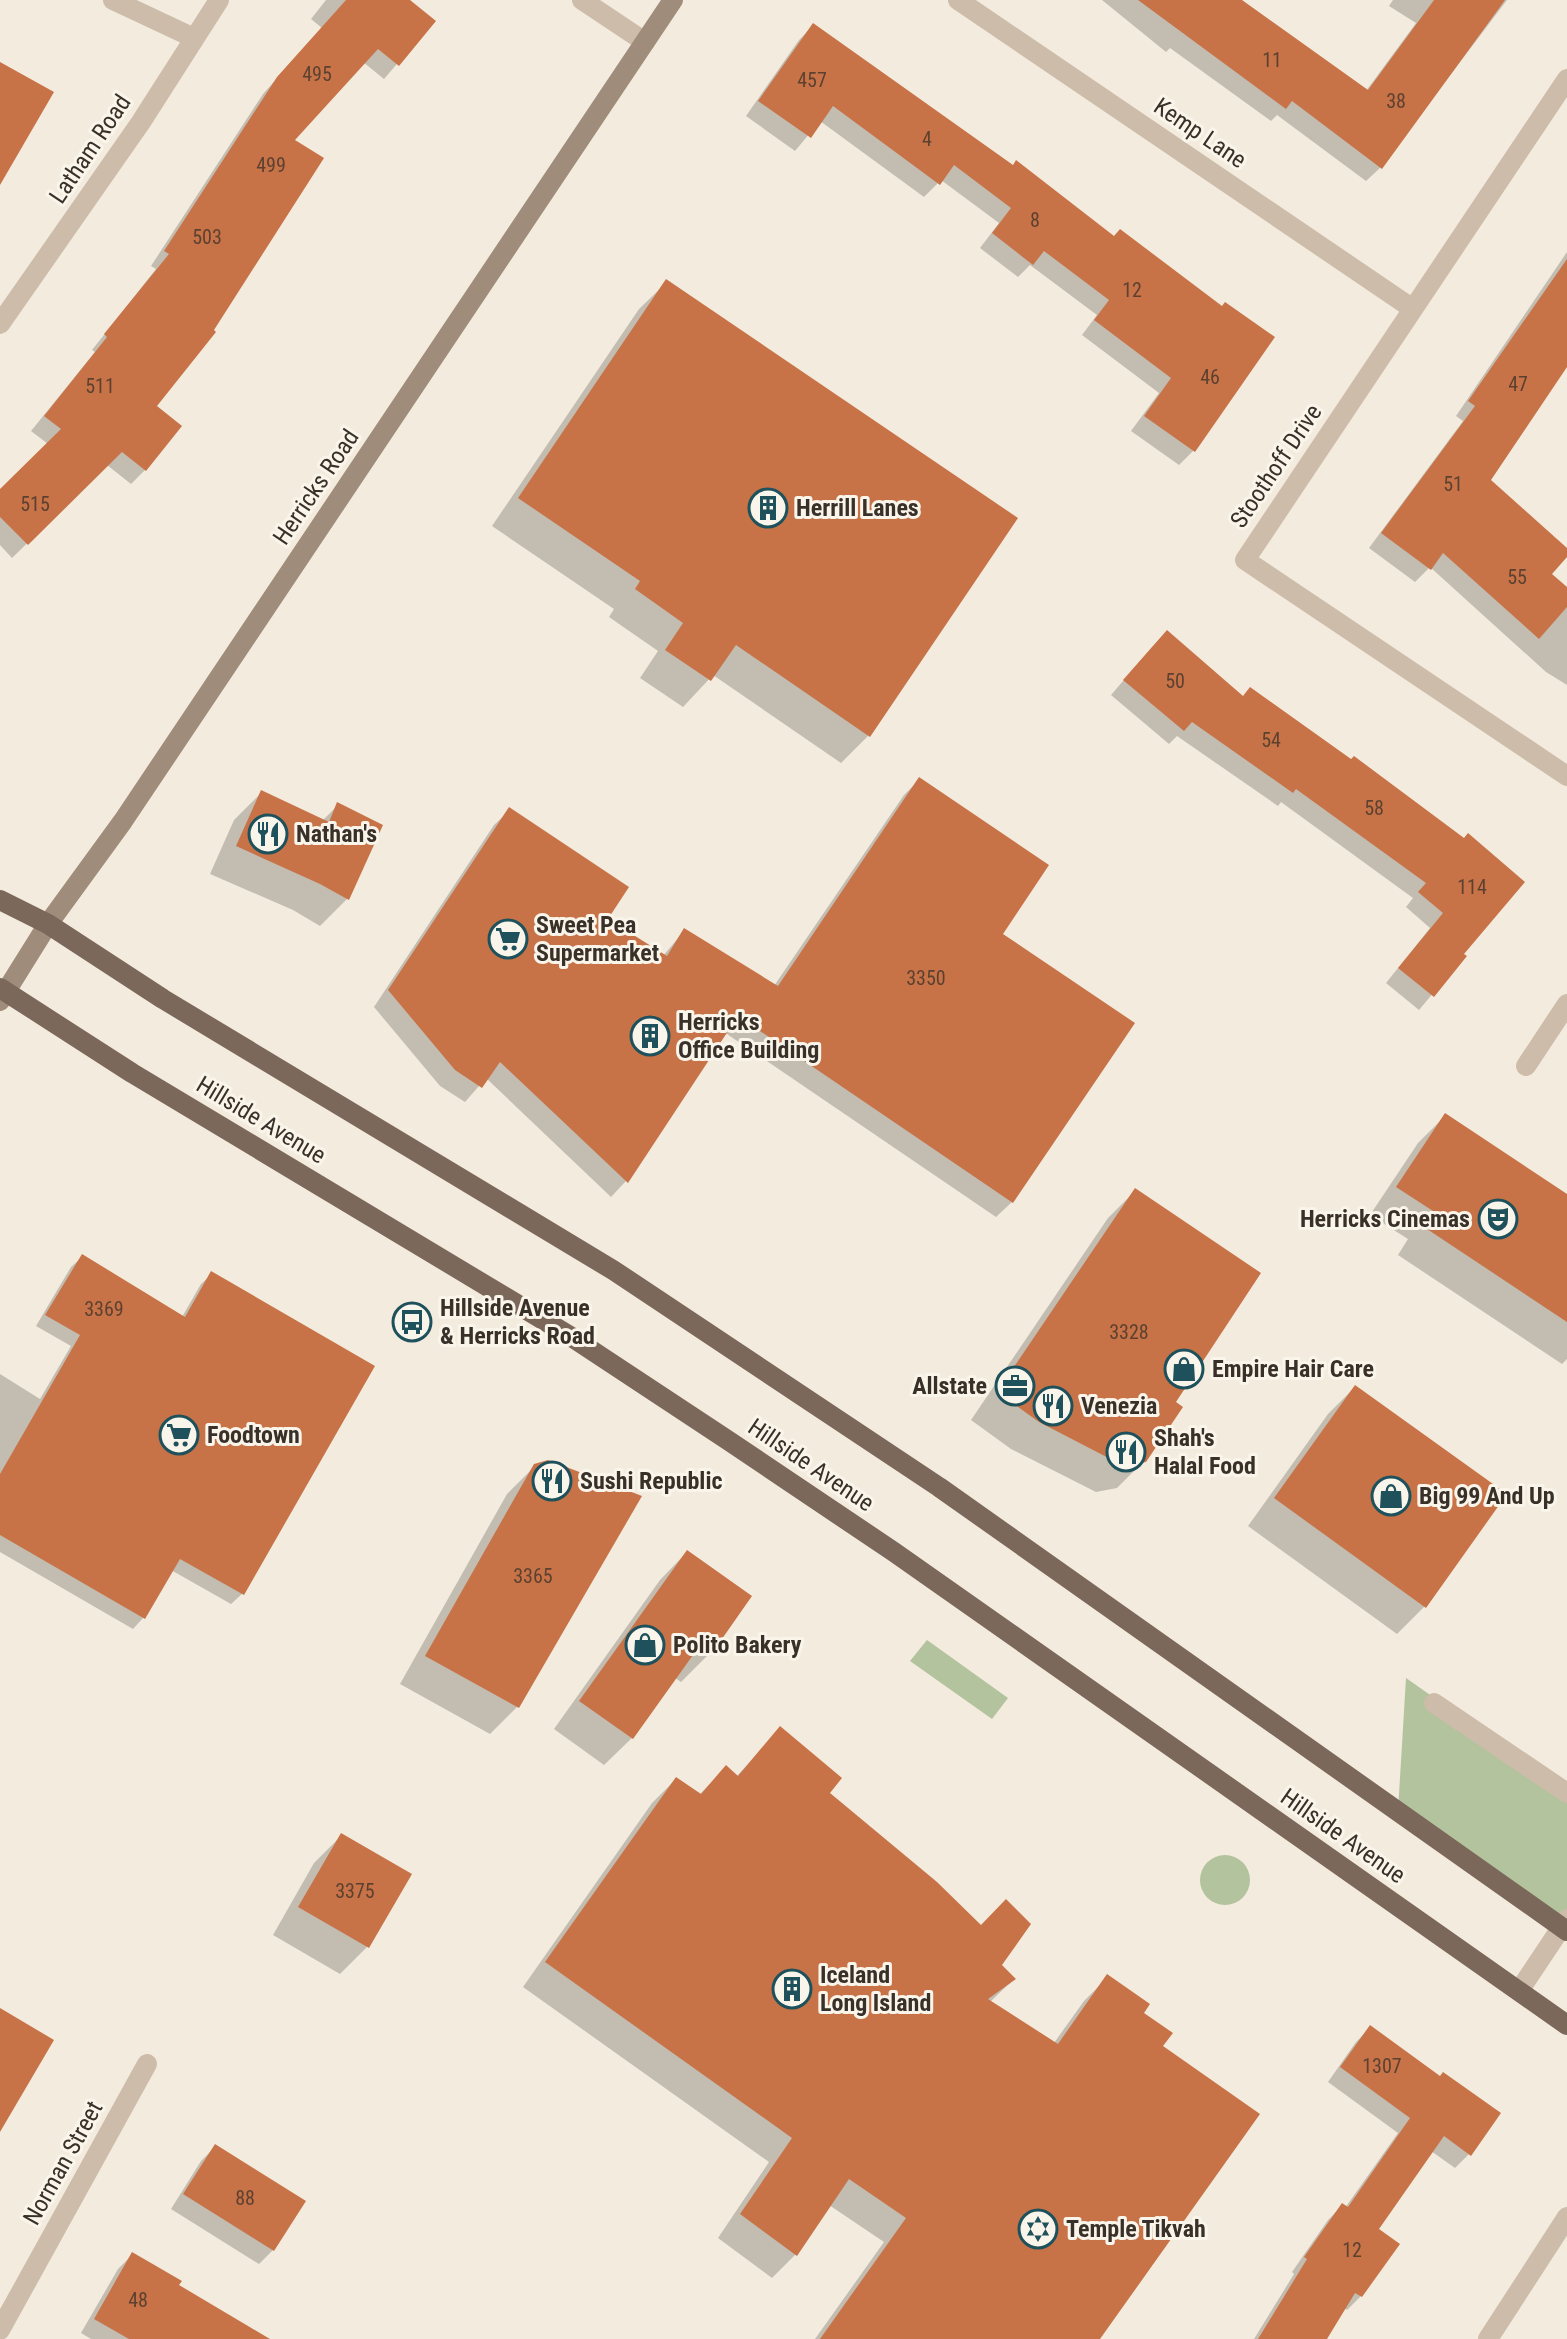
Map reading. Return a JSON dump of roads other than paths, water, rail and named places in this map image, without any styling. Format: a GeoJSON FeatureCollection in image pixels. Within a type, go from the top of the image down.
{"type":"FeatureCollection","features":[{"type":"Feature","properties":{"kind":"main road","name":"Herricks Road"},"geometry":{"type":"LineString","coordinates":[[2,994],[48,924],[123,821],[673,0]]}},
{"type":"Feature","properties":{"kind":"main road"},"geometry":{"type":"LineString","coordinates":[[0,900],[48,924],[163,999],[613,1270],[939,1487],[1565,1926]]}},
{"type":"Feature","properties":{"kind":"main road","name":"Hillside Avenue"},"geometry":{"type":"LineString","coordinates":[[2,994],[570,1336],[894,1552],[1567,2025]]}},
{"type":"Feature","properties":{"kind":"street"},"geometry":{"type":"LineString","coordinates":[[113,0],[194,38]]}},
{"type":"Feature","properties":{"kind":"street","name":"Latham Road"},"geometry":{"type":"LineString","coordinates":[[0,324],[141,122],[219,0]]}},
{"type":"Feature","properties":{"kind":"street"},"geometry":{"type":"LineString","coordinates":[[582,0],[645,42]]}},
{"type":"Feature","properties":{"kind":"street","name":"Kemp Lane"},"geometry":{"type":"LineString","coordinates":[[958,0],[1413,309]]}},
{"type":"Feature","properties":{"kind":"street","name":"Stoothoff Drive"},"geometry":{"type":"LineString","coordinates":[[1567,79],[1245,560],[1567,776]]}},
{"type":"Feature","properties":{"kind":"street"},"geometry":{"type":"LineString","coordinates":[[1526,1066],[1567,1004]]}},
{"type":"Feature","properties":{"kind":"street"},"geometry":{"type":"LineString","coordinates":[[1434,1703],[1567,1793]]}},
{"type":"Feature","properties":{"kind":"street"},"geometry":{"type":"LineString","coordinates":[[1519,1991],[1565,1926]]}},
{"type":"Feature","properties":{"kind":"street","name":"Norman Street"},"geometry":{"type":"LineString","coordinates":[[0,2330],[147,2064]]}},
{"type":"Feature","properties":{"kind":"street"},"geometry":{"type":"LineString","coordinates":[[1488,2339],[1567,2217]]}},
{"type":"Feature","properties":{"kind":"place","name":"Herrill Lanes"},"geometry":{"type":"Point","coordinates":[768,508]}},
{"type":"Feature","properties":{"kind":"place","name":"Nathan's"},"geometry":{"type":"Point","coordinates":[268,834]}},
{"type":"Feature","properties":{"kind":"place","name":"Sweet Pea Supermarket"},"geometry":{"type":"Point","coordinates":[508,939]}},
{"type":"Feature","properties":{"kind":"place","name":"Herricks Office Building"},"geometry":{"type":"Point","coordinates":[650,1036]}},
{"type":"Feature","properties":{"kind":"place","name":"Herricks Cinemas"},"geometry":{"type":"Point","coordinates":[1498,1219]}},
{"type":"Feature","properties":{"kind":"place","name":"Hillside Avenue & Herricks Road"},"geometry":{"type":"Point","coordinates":[412,1322]}},
{"type":"Feature","properties":{"kind":"place","name":"Empire Hair Care"},"geometry":{"type":"Point","coordinates":[1184,1369]}},
{"type":"Feature","properties":{"kind":"place","name":"Allstate"},"geometry":{"type":"Point","coordinates":[1015,1386]}},
{"type":"Feature","properties":{"kind":"place","name":"Venezia"},"geometry":{"type":"Point","coordinates":[1053,1406]}},
{"type":"Feature","properties":{"kind":"place","name":"Foodtown"},"geometry":{"type":"Point","coordinates":[179,1435]}},
{"type":"Feature","properties":{"kind":"place","name":"Shah's Halal Food"},"geometry":{"type":"Point","coordinates":[1126,1452]}},
{"type":"Feature","properties":{"kind":"place","name":"Sushi Republic"},"geometry":{"type":"Point","coordinates":[552,1481]}},
{"type":"Feature","properties":{"kind":"place","name":"Big 99 And Up"},"geometry":{"type":"Point","coordinates":[1391,1496]}},
{"type":"Feature","properties":{"kind":"place","name":"Polito Bakery"},"geometry":{"type":"Point","coordinates":[645,1645]}},
{"type":"Feature","properties":{"kind":"place","name":"Iceland Long Island"},"geometry":{"type":"Point","coordinates":[792,1989]}},
{"type":"Feature","properties":{"kind":"place","name":"Temple Tikvah"},"geometry":{"type":"Point","coordinates":[1038,2229]}}]}
